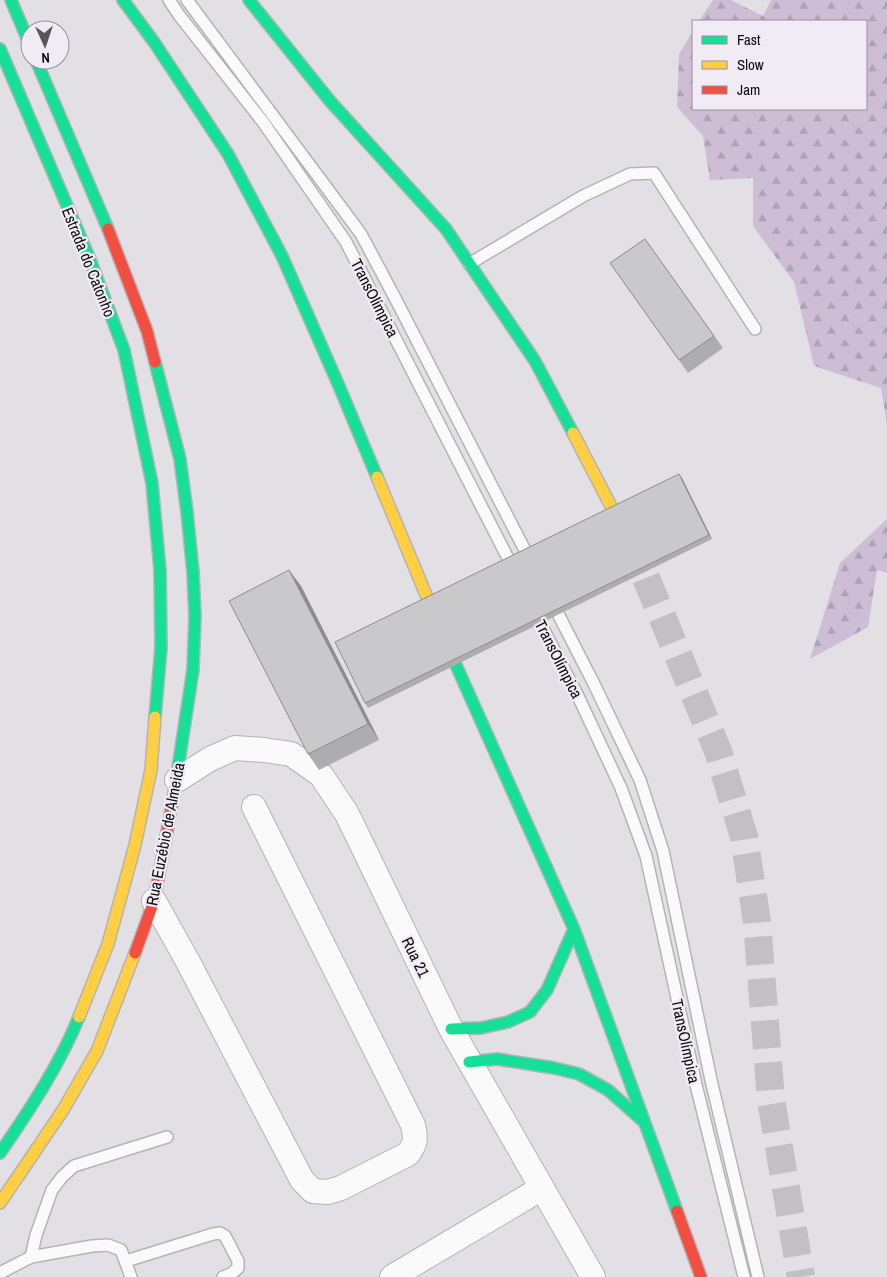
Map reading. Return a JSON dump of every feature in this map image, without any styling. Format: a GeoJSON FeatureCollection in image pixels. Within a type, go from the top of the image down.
{"type":"FeatureCollection","features":[{"type":"Feature","properties":{"kind":"main road"},"geometry":{"type":"LineString","coordinates":[[11,0],[20,21]]}},
{"type":"Feature","properties":{"kind":"main road"},"geometry":{"type":"LineString","coordinates":[[123,0],[154,42],[228,154],[282,256],[339,386],[429,602]]}},
{"type":"Feature","properties":{"kind":"main road"},"geometry":{"type":"LineString","coordinates":[[249,0],[330,101],[446,229],[535,361],[614,512]]}},
{"type":"Feature","properties":{"kind":"main road","name":"Estrada do Catonho"},"geometry":{"type":"LineString","coordinates":[[0,48],[89,257],[124,350],[152,483]]}},
{"type":"Feature","properties":{"kind":"main road","name":"Estrada do Catonho"},"geometry":{"type":"LineString","coordinates":[[40,70],[105,221],[147,331],[180,459]]}},
{"type":"Feature","properties":{"kind":"main road","name":"Rua Euzébio de Almeida"},"geometry":{"type":"LineString","coordinates":[[0,1203],[63,1110],[97,1051],[154,901],[177,780],[192,670],[195,616],[187,512],[180,459]]}},
{"type":"Feature","properties":{"kind":"main road","name":"Rua Euzébio de Almeida"},"geometry":{"type":"LineString","coordinates":[[0,1153],[28,1112],[71,1036],[108,944],[135,845],[152,770],[161,648],[160,570],[152,483]]}},
{"type":"Feature","properties":{"kind":"main road"},"geometry":{"type":"LineString","coordinates":[[456,664],[574,929],[700,1277]]}},
{"type":"Feature","properties":{"kind":"main road"},"geometry":{"type":"LineString","coordinates":[[451,1029],[481,1028],[508,1022],[530,1012],[547,990],[574,929]]}},
{"type":"Feature","properties":{"kind":"main road"},"geometry":{"type":"LineString","coordinates":[[469,1062],[497,1060],[554,1068],[579,1074],[608,1090],[644,1121]]}},
{"type":"Feature","properties":{"kind":"street","name":"Rua 21"},"geometry":{"type":"LineString","coordinates":[[177,780],[210,759],[235,748],[291,754],[320,774],[347,814],[451,1029],[593,1277]]}},
{"type":"Feature","properties":{"kind":"street"},"geometry":{"type":"LineString","coordinates":[[154,901],[187,960],[302,1180],[313,1191],[328,1192],[341,1188],[408,1154],[414,1145],[413,1125],[254,807]]}},
{"type":"Feature","properties":{"kind":"street"},"geometry":{"type":"LineString","coordinates":[[392,1277],[542,1188]]}},
{"type":"Feature","properties":{"kind":"lane","name":"TransOlímpica"},"geometry":{"type":"LineString","coordinates":[[169,0],[263,122],[346,242],[520,583]]}},
{"type":"Feature","properties":{"kind":"lane","name":"TransOlímpica"},"geometry":{"type":"LineString","coordinates":[[187,0],[361,234],[538,574]]}},
{"type":"Feature","properties":{"kind":"lane"},"geometry":{"type":"LineString","coordinates":[[469,264],[583,196],[630,174],[654,173],[755,329]]}},
{"type":"Feature","properties":{"kind":"lane","name":"TransOlímpica"},"geometry":{"type":"LineString","coordinates":[[546,591],[594,684],[640,780],[663,852],[711,1080],[758,1277]]}},
{"type":"Feature","properties":{"kind":"lane","name":"TransOlímpica"},"geometry":{"type":"LineString","coordinates":[[529,600],[621,788],[646,856],[696,1085],[744,1277]]}},
{"type":"Feature","properties":{"kind":"lane"},"geometry":{"type":"LineString","coordinates":[[31,1257],[36,1235],[52,1190],[74,1166],[166,1137]]}},
{"type":"Feature","properties":{"kind":"lane"},"geometry":{"type":"LineString","coordinates":[[126,1262],[220,1233],[225,1236],[238,1261],[238,1268],[231,1274],[222,1277]]}},
{"type":"Feature","properties":{"kind":"lane"},"geometry":{"type":"LineString","coordinates":[[0,1273],[31,1257],[108,1245],[120,1250],[132,1277]]}},
{"type":"Feature","properties":{"kind":"green space"},"geometry":{"type":"Polygon","coordinates":[[[713,0],[731,0],[763,16],[771,0],[887,0],[887,425],[881,388],[814,366],[794,282],[753,226],[753,178],[710,180],[703,136],[677,107],[679,54],[692,33],[692,110],[867,110],[867,20],[700,20],[713,0]]]}},
{"type":"Feature","properties":{"kind":"green space"},"geometry":{"type":"Polygon","coordinates":[[[887,519],[887,573],[877,570],[868,627],[810,659],[840,563],[887,519]]]}},
{"type":"Feature","properties":{"kind":"building"},"geometry":{"type":"Polygon","coordinates":[[[645,239],[714,336],[679,360],[610,263],[645,239]]]}},
{"type":"Feature","properties":{"kind":"building"},"geometry":{"type":"Polygon","coordinates":[[[679,474],[709,535],[365,703],[335,642],[679,474]]]}},
{"type":"Feature","properties":{"kind":"building"},"geometry":{"type":"Polygon","coordinates":[[[289,570],[368,724],[308,754],[229,601],[289,570]]]}},
{"type":"Feature","properties":{"kind":"tunnel"},"geometry":{"type":"LineString","coordinates":[[628,540],[644,573],[718,751],[744,837],[757,922],[771,1100],[801,1277]]}},
{"type":"Feature","properties":{"kind":"traffic: fast"},"geometry":{"type":"LineString","coordinates":[[11,0],[20,21]]}},
{"type":"Feature","properties":{"kind":"traffic: fast"},"geometry":{"type":"LineString","coordinates":[[123,0],[154,42],[228,154],[282,256],[377,477]]}},
{"type":"Feature","properties":{"kind":"traffic: fast"},"geometry":{"type":"LineString","coordinates":[[249,0],[330,101],[446,229],[535,361],[573,433]]}},
{"type":"Feature","properties":{"kind":"traffic: fast"},"geometry":{"type":"LineString","coordinates":[[0,49],[89,257],[124,350],[152,483],[160,570],[161,648],[155,717]]}},
{"type":"Feature","properties":{"kind":"traffic: fast"},"geometry":{"type":"LineString","coordinates":[[40,70],[108,229]]}},
{"type":"Feature","properties":{"kind":"traffic: fast"},"geometry":{"type":"LineString","coordinates":[[155,362],[180,459],[193,572],[195,616],[193,670],[174,794]]}},
{"type":"Feature","properties":{"kind":"traffic: fast"},"geometry":{"type":"LineString","coordinates":[[456,665],[574,929],[677,1211]]}},
{"type":"Feature","properties":{"kind":"traffic: fast"},"geometry":{"type":"LineString","coordinates":[[451,1029],[481,1028],[508,1022],[530,1012],[547,990],[574,929]]}},
{"type":"Feature","properties":{"kind":"traffic: fast"},"geometry":{"type":"LineString","coordinates":[[0,1153],[53,1070],[79,1017]]}},
{"type":"Feature","properties":{"kind":"traffic: fast"},"geometry":{"type":"LineString","coordinates":[[469,1062],[497,1059],[579,1074],[608,1090],[643,1121]]}},
{"type":"Feature","properties":{"kind":"traffic: slow"},"geometry":{"type":"LineString","coordinates":[[573,433],[614,512]]}},
{"type":"Feature","properties":{"kind":"traffic: slow"},"geometry":{"type":"LineString","coordinates":[[377,477],[429,602]]}},
{"type":"Feature","properties":{"kind":"traffic: slow"},"geometry":{"type":"LineString","coordinates":[[79,1017],[108,944],[135,845],[151,770],[155,717]]}},
{"type":"Feature","properties":{"kind":"traffic: slow"},"geometry":{"type":"LineString","coordinates":[[0,1203],[63,1110],[97,1051],[135,953]]}},
{"type":"Feature","properties":{"kind":"traffic: jam"},"geometry":{"type":"LineString","coordinates":[[108,229],[147,331],[155,362]]}},
{"type":"Feature","properties":{"kind":"traffic: jam"},"geometry":{"type":"LineString","coordinates":[[135,953],[154,901],[174,794]]}},
{"type":"Feature","properties":{"kind":"traffic: jam"},"geometry":{"type":"LineString","coordinates":[[677,1211],[701,1277]]}}]}
